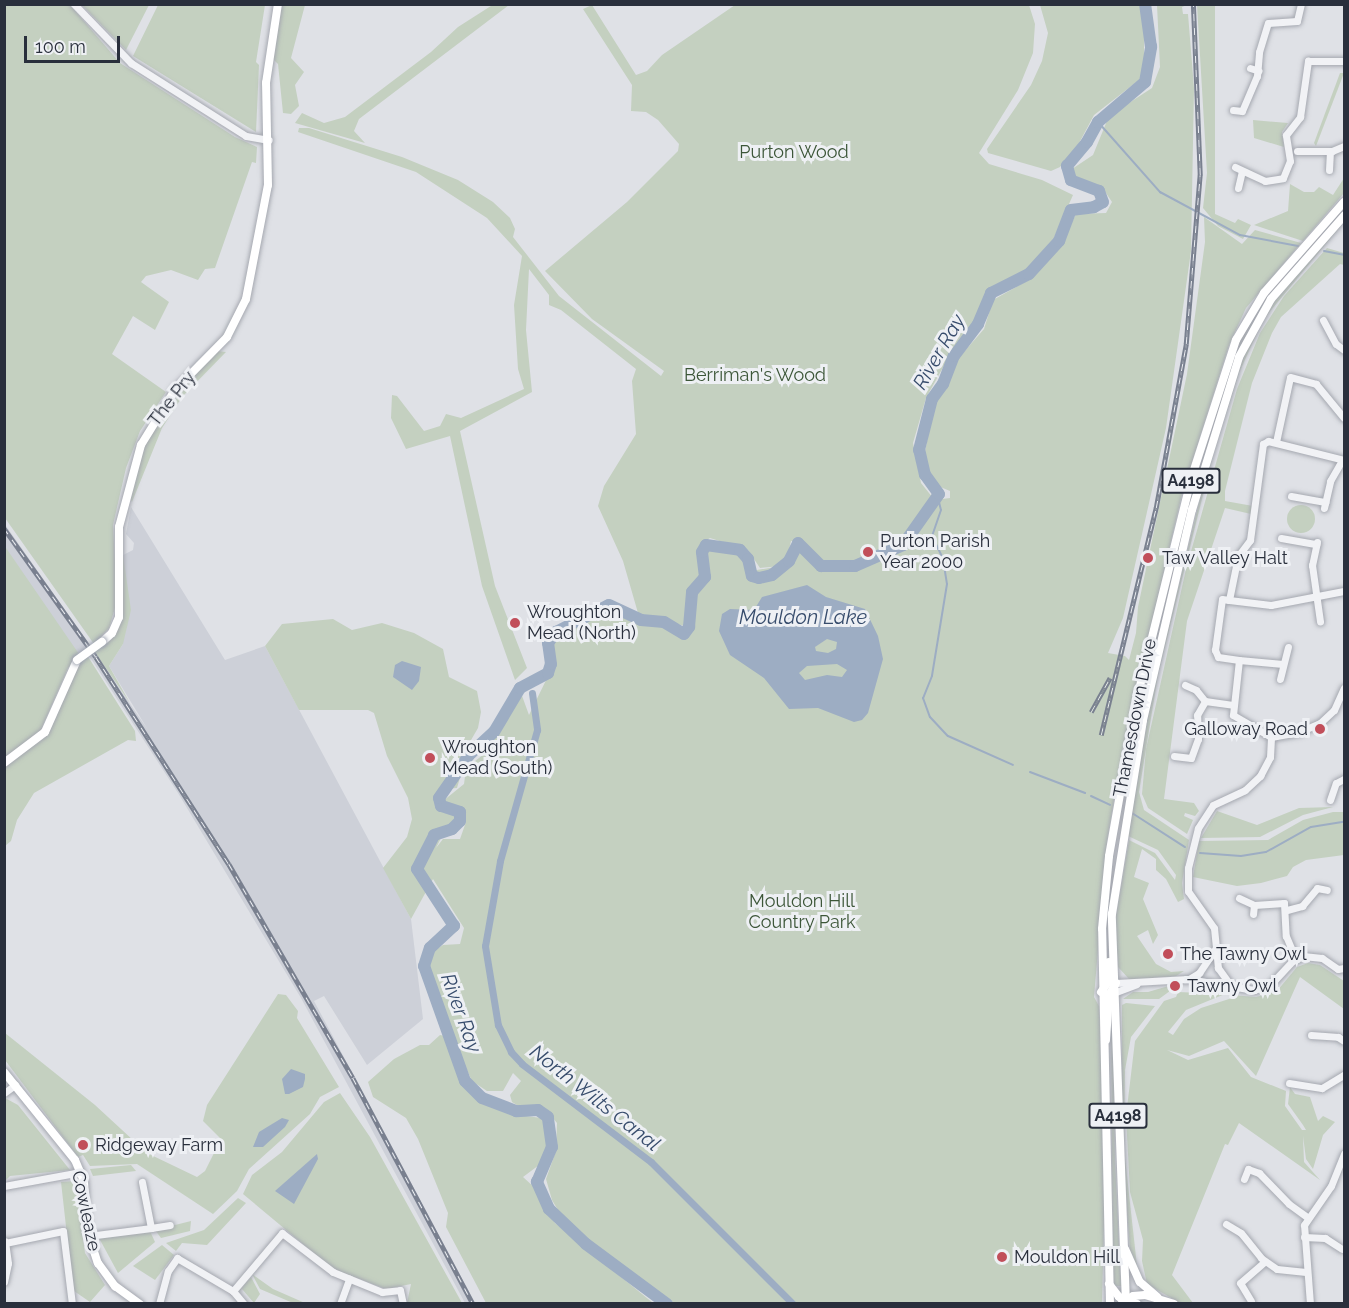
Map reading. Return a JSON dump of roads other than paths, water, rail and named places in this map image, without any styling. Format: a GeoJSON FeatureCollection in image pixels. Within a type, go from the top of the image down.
{"type":"FeatureCollection","features":[{"type":"Feature","properties":{"kind":"main road","name":"The Pry"},"geometry":{"type":"LineString","coordinates":[[4,763],[45,732],[77,660],[112,633],[119,617],[119,527],[141,445],[174,390],[224,341],[243,308],[268,185],[267,70],[278,4]]}},
{"type":"Feature","properties":{"kind":"main road","name":"Thamesdown Drive"},"geometry":{"type":"LineString","coordinates":[[1125,1302],[1109,988],[1103,918],[1172,553],[1232,351],[1264,293],[1344,202]]}},
{"type":"Feature","properties":{"kind":"main road","name":"Thamesdown Drive"},"geometry":{"type":"LineString","coordinates":[[1124,799],[1181,553],[1239,357],[1271,299],[1344,216]]}},
{"type":"Feature","properties":{"kind":"main road","name":"Thamesdown Drive"},"geometry":{"type":"LineString","coordinates":[[1109,988],[1116,844]]}},
{"type":"Feature","properties":{"kind":"main road","name":"A4198"},"geometry":{"type":"LineString","coordinates":[[1109,988],[1104,1046],[1109,1284]]}},
{"type":"Feature","properties":{"kind":"main road","name":"Cowleaze"},"geometry":{"type":"LineString","coordinates":[[4,1072],[68,1150],[81,1172],[88,1236],[104,1273],[140,1304]]}},
{"type":"Feature","properties":{"kind":"main road"},"geometry":{"type":"LineString","coordinates":[[1122,1240],[1140,1282],[1157,1297]]}},
{"type":"Feature","properties":{"kind":"main road"},"geometry":{"type":"LineString","coordinates":[[1109,1284],[1125,1302],[1137,1304]]}},
{"type":"Feature","properties":{"kind":"main road"},"geometry":{"type":"LineString","coordinates":[[1109,1284],[1110,1304]]}},
{"type":"Feature","properties":{"kind":"main road"},"geometry":{"type":"LineString","coordinates":[[1125,1302],[1139,1295],[1157,1297],[1174,1304]]}},
{"type":"Feature","properties":{"kind":"street"},"geometry":{"type":"LineString","coordinates":[[74,4],[131,63],[246,136],[269,140]]}},
{"type":"Feature","properties":{"kind":"street"},"geometry":{"type":"LineString","coordinates":[[1233,110],[1242,111],[1259,71],[1259,52],[1268,23],[1297,21],[1302,4]]}},
{"type":"Feature","properties":{"kind":"street"},"geometry":{"type":"LineString","coordinates":[[1238,188],[1239,169],[1265,181],[1285,175],[1290,160],[1286,135],[1300,117],[1308,62],[1344,61]]}},
{"type":"Feature","properties":{"kind":"street"},"geometry":{"type":"LineString","coordinates":[[1250,68],[1259,71]]}},
{"type":"Feature","properties":{"kind":"street"},"geometry":{"type":"LineString","coordinates":[[1297,151],[1330,151],[1344,146]]}},
{"type":"Feature","properties":{"kind":"street"},"geometry":{"type":"LineString","coordinates":[[1329,170],[1330,151]]}},
{"type":"Feature","properties":{"kind":"street"},"geometry":{"type":"LineString","coordinates":[[1323,320],[1336,344],[1344,350]]}},
{"type":"Feature","properties":{"kind":"street"},"geometry":{"type":"LineString","coordinates":[[1276,442],[1290,377],[1316,384],[1344,418]]}},
{"type":"Feature","properties":{"kind":"street"},"geometry":{"type":"LineString","coordinates":[[1229,600],[1238,556],[1249,544],[1257,511],[1256,480],[1263,444],[1276,442],[1343,460],[1330,481],[1325,505],[1291,496]]}},
{"type":"Feature","properties":{"kind":"street"},"geometry":{"type":"LineString","coordinates":[[1281,538],[1317,543],[1312,565],[1320,621]]}},
{"type":"Feature","properties":{"kind":"street"},"geometry":{"type":"LineString","coordinates":[[1283,664],[1239,660],[1215,653],[1222,599],[1267,605],[1344,591]]}},
{"type":"Feature","properties":{"kind":"street"},"geometry":{"type":"LineString","coordinates":[[1280,679],[1288,647]]}},
{"type":"Feature","properties":{"kind":"street"},"geometry":{"type":"LineString","coordinates":[[1239,660],[1233,705],[1236,719],[1251,723],[1271,737],[1314,726],[1342,700],[1344,688]]}},
{"type":"Feature","properties":{"kind":"street"},"geometry":{"type":"LineString","coordinates":[[1185,685],[1196,690],[1205,701],[1233,705]]}},
{"type":"Feature","properties":{"kind":"street"},"geometry":{"type":"LineString","coordinates":[[1174,756],[1191,758],[1198,739],[1197,715],[1205,701]]}},
{"type":"Feature","properties":{"kind":"street"},"geometry":{"type":"LineString","coordinates":[[1216,982],[1219,971],[1214,928],[1188,891],[1192,848],[1202,820],[1211,808],[1245,790],[1260,776],[1270,757],[1271,737]]}},
{"type":"Feature","properties":{"kind":"street"},"geometry":{"type":"LineString","coordinates":[[1330,800],[1336,783],[1344,779]]}},
{"type":"Feature","properties":{"kind":"street"},"geometry":{"type":"LineString","coordinates":[[1287,910],[1302,906],[1317,888],[1327,890]]}},
{"type":"Feature","properties":{"kind":"street"},"geometry":{"type":"LineString","coordinates":[[1239,898],[1254,905],[1283,902],[1287,910],[1286,936],[1296,959]]}},
{"type":"Feature","properties":{"kind":"street"},"geometry":{"type":"LineString","coordinates":[[1253,914],[1254,905]]}},
{"type":"Feature","properties":{"kind":"street"},"geometry":{"type":"LineString","coordinates":[[1188,979],[1199,973],[1216,948]]}},
{"type":"Feature","properties":{"kind":"street"},"geometry":{"type":"LineString","coordinates":[[1109,988],[1188,979],[1229,983],[1250,990],[1264,988],[1296,959],[1314,956],[1338,969],[1344,968]]}},
{"type":"Feature","properties":{"kind":"street"},"geometry":{"type":"LineString","coordinates":[[1206,965],[1219,971],[1229,983]]}},
{"type":"Feature","properties":{"kind":"street"},"geometry":{"type":"LineString","coordinates":[[1199,973],[1202,981]]}},
{"type":"Feature","properties":{"kind":"street"},"geometry":{"type":"LineString","coordinates":[[1311,1035],[1338,1037],[1344,1041]]}},
{"type":"Feature","properties":{"kind":"street"},"geometry":{"type":"LineString","coordinates":[[1289,1083],[1301,1091],[1322,1088],[1344,1075]]}},
{"type":"Feature","properties":{"kind":"street"},"geometry":{"type":"LineString","coordinates":[[4,1093],[15,1085]]}},
{"type":"Feature","properties":{"kind":"street"},"geometry":{"type":"LineString","coordinates":[[1310,1304],[1304,1237],[1307,1217],[1331,1186],[1344,1155]]}},
{"type":"Feature","properties":{"kind":"street"},"geometry":{"type":"LineString","coordinates":[[1244,1179],[1248,1169],[1259,1173],[1288,1204],[1307,1217]]}},
{"type":"Feature","properties":{"kind":"street"},"geometry":{"type":"LineString","coordinates":[[4,1186],[81,1172]]}},
{"type":"Feature","properties":{"kind":"street"},"geometry":{"type":"LineString","coordinates":[[142,1182],[151,1228]]}},
{"type":"Feature","properties":{"kind":"street"},"geometry":{"type":"LineString","coordinates":[[1226,1224],[1246,1238],[1265,1261],[1282,1272],[1306,1272]]}},
{"type":"Feature","properties":{"kind":"street"},"geometry":{"type":"LineString","coordinates":[[88,1236],[170,1225]]}},
{"type":"Feature","properties":{"kind":"street"},"geometry":{"type":"LineString","coordinates":[[4,1282],[8,1263],[5,1241],[29,1235],[63,1231],[72,1304]]}},
{"type":"Feature","properties":{"kind":"street"},"geometry":{"type":"LineString","coordinates":[[233,1291],[279,1233],[329,1269],[349,1279],[382,1292],[404,1289],[403,1304]]}},
{"type":"Feature","properties":{"kind":"street"},"geometry":{"type":"LineString","coordinates":[[1304,1237],[1325,1238],[1342,1249]]}},
{"type":"Feature","properties":{"kind":"street"},"geometry":{"type":"LineString","coordinates":[[159,1304],[168,1271],[177,1258],[233,1291],[244,1304]]}},
{"type":"Feature","properties":{"kind":"street"},"geometry":{"type":"LineString","coordinates":[[1251,1301],[1240,1283],[1265,1261]]}},
{"type":"Feature","properties":{"kind":"street"},"geometry":{"type":"LineString","coordinates":[[340,1304],[349,1279]]}},
{"type":"Feature","properties":{"kind":"water","name":"Mouldon Lake"},"geometry":{"type":"Polygon","coordinates":[[[807,585],[826,597],[865,609],[878,636],[883,659],[868,713],[862,720],[854,722],[818,708],[789,709],[764,678],[730,655],[719,631],[722,614],[730,609],[754,610],[762,597],[807,585]],[[827,639],[815,647],[816,651],[828,653],[836,649],[837,642],[827,639]],[[837,664],[807,666],[799,673],[805,680],[827,675],[842,677],[847,670],[837,664]]]}},
{"type":"Feature","properties":{"kind":"water"},"geometry":{"type":"Polygon","coordinates":[[[402,661],[421,667],[419,681],[412,690],[393,677],[395,665],[402,661]]]}},
{"type":"Feature","properties":{"kind":"water"},"geometry":{"type":"Polygon","coordinates":[[[291,1069],[305,1074],[305,1079],[303,1087],[285,1094],[282,1079],[291,1069]]]}},
{"type":"Feature","properties":{"kind":"water"},"geometry":{"type":"Polygon","coordinates":[[[282,1118],[289,1120],[285,1127],[263,1147],[253,1147],[259,1132],[282,1118]]]}},
{"type":"Feature","properties":{"kind":"water"},"geometry":{"type":"Polygon","coordinates":[[[317,1154],[318,1159],[294,1204],[275,1191],[317,1154]]]}},
{"type":"Feature","properties":{"kind":"waterway","name":"River Ray"},"geometry":{"type":"LineString","coordinates":[[667,1304],[586,1244],[549,1209],[537,1182],[552,1147],[548,1117],[538,1110],[516,1111],[482,1098],[465,1081],[424,966],[430,948],[454,926],[417,869],[434,835],[452,829],[460,821],[460,812],[441,806],[439,798],[469,755],[494,732],[520,688],[548,673],[551,664],[548,643],[556,632],[609,605],[641,620],[664,622],[684,634],[689,627],[692,592],[705,577],[702,552],[706,545],[740,550],[748,559],[752,576],[759,578],[772,575],[789,561],[798,543],[821,566],[855,566],[903,545],[939,494],[925,475],[919,450],[932,399],[943,384],[954,356],[978,324],[991,293],[1029,274],[1059,241],[1071,210],[1094,207],[1103,202],[1099,191],[1071,180],[1067,166],[1087,142],[1098,122],[1145,82],[1151,47],[1145,4]]}},
{"type":"Feature","properties":{"kind":"waterway"},"geometry":{"type":"LineString","coordinates":[[1098,122],[1160,192],[1240,235],[1298,246]]}},
{"type":"Feature","properties":{"kind":"waterway"},"geometry":{"type":"LineString","coordinates":[[1324,251],[1344,255]]}},
{"type":"Feature","properties":{"kind":"waterway"},"geometry":{"type":"LineString","coordinates":[[938,498],[941,510],[932,536],[943,559],[947,584],[932,676],[923,698],[930,717],[948,736],[1013,765]]}},
{"type":"Feature","properties":{"kind":"waterway","name":"North Wilts Canal"},"geometry":{"type":"LineString","coordinates":[[532,693],[537,730],[500,861],[485,946],[498,1025],[511,1052],[522,1064],[651,1162],[793,1304]]}},
{"type":"Feature","properties":{"kind":"waterway"},"geometry":{"type":"LineString","coordinates":[[1030,772],[1085,793]]}},
{"type":"Feature","properties":{"kind":"waterway"},"geometry":{"type":"LineString","coordinates":[[1091,796],[1110,805]]}},
{"type":"Feature","properties":{"kind":"waterway"},"geometry":{"type":"LineString","coordinates":[[1132,813],[1185,847]]}},
{"type":"Feature","properties":{"kind":"waterway"},"geometry":{"type":"LineString","coordinates":[[1200,853],[1241,856],[1266,852],[1311,827],[1344,822]]}},
{"type":"Feature","properties":{"kind":"railway"},"geometry":{"type":"LineString","coordinates":[[1101,735],[1156,508],[1186,344],[1200,175],[1193,4]]}},
{"type":"Feature","properties":{"kind":"railway"},"geometry":{"type":"LineString","coordinates":[[4,528],[96,657],[229,864],[353,1078],[473,1304]]}},
{"type":"Feature","properties":{"kind":"railway"},"geometry":{"type":"LineString","coordinates":[[1091,712],[1110,678]]}},
{"type":"Feature","properties":{"kind":"place","name":"Purton Parish Year 2000"},"geometry":{"type":"Point","coordinates":[868,552]}},
{"type":"Feature","properties":{"kind":"place","name":"Taw Valley Halt"},"geometry":{"type":"Point","coordinates":[1148,558]}},
{"type":"Feature","properties":{"kind":"place","name":"Wroughton Mead (North)"},"geometry":{"type":"Point","coordinates":[515,623]}},
{"type":"Feature","properties":{"kind":"place","name":"Galloway Road"},"geometry":{"type":"Point","coordinates":[1320,729]}},
{"type":"Feature","properties":{"kind":"place","name":"Wroughton Mead (South)"},"geometry":{"type":"Point","coordinates":[430,758]}},
{"type":"Feature","properties":{"kind":"place","name":"The Tawny Owl"},"geometry":{"type":"Point","coordinates":[1168,954]}},
{"type":"Feature","properties":{"kind":"place","name":"Tawny Owl"},"geometry":{"type":"Point","coordinates":[1175,986]}},
{"type":"Feature","properties":{"kind":"place","name":"Ridgeway Farm"},"geometry":{"type":"Point","coordinates":[83,1145]}},
{"type":"Feature","properties":{"kind":"place","name":"Mouldon Hill"},"geometry":{"type":"Point","coordinates":[1002,1257]}},
{"type":"Feature","properties":{"kind":"park label","name":"Purton Wood"},"geometry":{"type":"Point","coordinates":[794,152]}},
{"type":"Feature","properties":{"kind":"park label","name":"Berriman's Wood"},"geometry":{"type":"Point","coordinates":[755,375]}},
{"type":"Feature","properties":{"kind":"park label","name":"Mouldon Hill Country Park"},"geometry":{"type":"Point","coordinates":[802,912]}}]}
